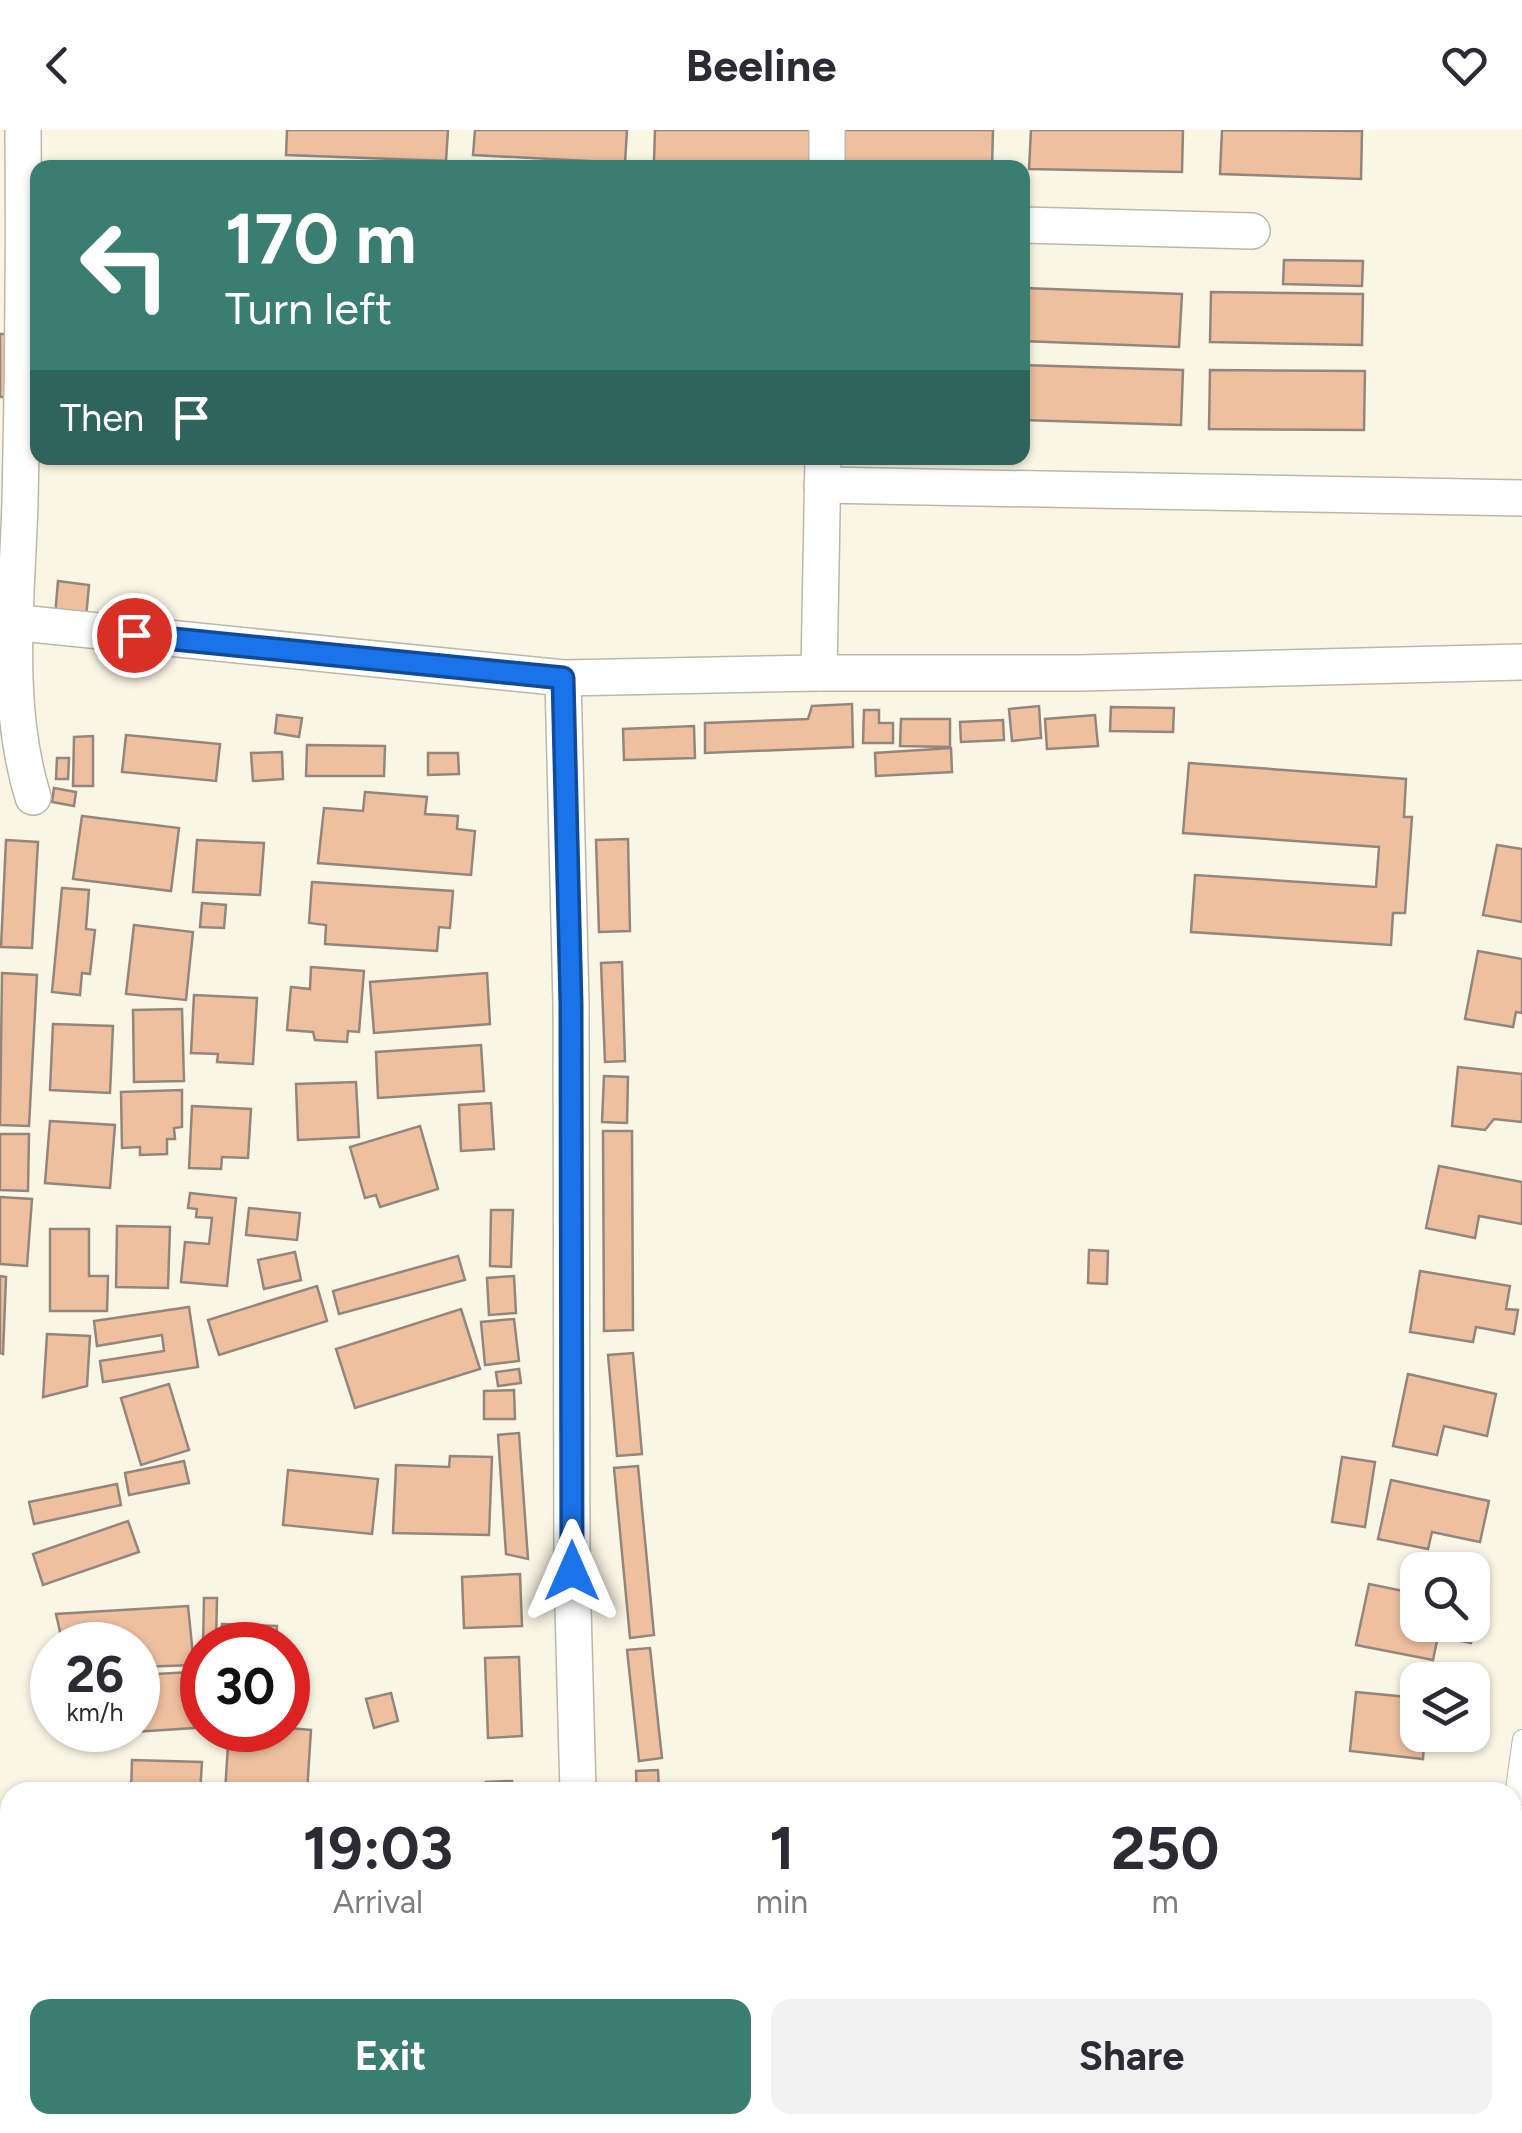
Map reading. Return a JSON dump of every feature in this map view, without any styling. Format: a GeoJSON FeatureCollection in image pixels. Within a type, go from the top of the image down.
{"type":"FeatureCollection","features":[{"type":"Feature","properties":{"kind":"street"},"geometry":{"type":"LineString","coordinates":[[23,130],[12,204],[8,622],[20,757],[32,798]]}},
{"type":"Feature","properties":{"kind":"street"},"geometry":{"type":"LineString","coordinates":[[826,160],[827,130]]}},
{"type":"Feature","properties":{"kind":"street"},"geometry":{"type":"LineString","coordinates":[[1030,225],[1252,231]]}},
{"type":"Feature","properties":{"kind":"street"},"geometry":{"type":"LineString","coordinates":[[820,673],[822,472],[1522,498]]}},
{"type":"Feature","properties":{"kind":"street"},"geometry":{"type":"LineString","coordinates":[[8,622],[563,678],[1080,673],[1522,662]]}},
{"type":"Feature","properties":{"kind":"street"},"geometry":{"type":"LineString","coordinates":[[563,678],[578,1782]]}},
{"type":"Feature","properties":{"kind":"lane"},"geometry":{"type":"LineString","coordinates":[[1516,1782],[1522,1739]]}},
{"type":"Feature","properties":{"kind":"building"},"geometry":{"type":"Polygon","coordinates":[[[287,130],[448,130],[446,160],[286,155],[287,130]]]}},
{"type":"Feature","properties":{"kind":"building"},"geometry":{"type":"Polygon","coordinates":[[[475,130],[627,130],[625,160],[473,155],[475,130]]]}},
{"type":"Feature","properties":{"kind":"building"},"geometry":{"type":"Polygon","coordinates":[[[655,130],[813,130],[812,160],[654,160],[655,130]]]}},
{"type":"Feature","properties":{"kind":"building"},"geometry":{"type":"Polygon","coordinates":[[[839,130],[993,130],[992,160],[838,160],[839,130]]]}},
{"type":"Feature","properties":{"kind":"building"},"geometry":{"type":"Polygon","coordinates":[[[1031,130],[1183,130],[1182,172],[1030,169],[1031,130]]]}},
{"type":"Feature","properties":{"kind":"building"},"geometry":{"type":"Polygon","coordinates":[[[1222,130],[1362,131],[1361,179],[1220,174],[1222,130]]]}},
{"type":"Feature","properties":{"kind":"building"},"geometry":{"type":"Polygon","coordinates":[[[1284,260],[1363,261],[1362,286],[1283,284],[1284,260]]]}},
{"type":"Feature","properties":{"kind":"building"},"geometry":{"type":"Polygon","coordinates":[[[1030,288],[1182,294],[1179,347],[1030,341],[1030,288]]]}},
{"type":"Feature","properties":{"kind":"building"},"geometry":{"type":"Polygon","coordinates":[[[1211,292],[1363,294],[1362,345],[1210,342],[1211,292]]]}},
{"type":"Feature","properties":{"kind":"building"},"geometry":{"type":"Polygon","coordinates":[[[0,334],[7,334],[16,397],[0,397],[0,334]]]}},
{"type":"Feature","properties":{"kind":"building"},"geometry":{"type":"Polygon","coordinates":[[[1030,365],[1183,370],[1181,425],[1030,420],[1030,365]]]}},
{"type":"Feature","properties":{"kind":"building"},"geometry":{"type":"Polygon","coordinates":[[[1210,370],[1365,371],[1364,430],[1209,429],[1210,370]]]}},
{"type":"Feature","properties":{"kind":"building"},"geometry":{"type":"Polygon","coordinates":[[[58,581],[89,585],[86,618],[55,616],[58,581]]]}},
{"type":"Feature","properties":{"kind":"building"},"geometry":{"type":"Polygon","coordinates":[[[852,704],[853,747],[705,753],[705,723],[808,719],[812,706],[852,704]]]}},
{"type":"Feature","properties":{"kind":"building"},"geometry":{"type":"Polygon","coordinates":[[[1039,706],[1041,738],[1012,741],[1009,709],[1039,706]]]}},
{"type":"Feature","properties":{"kind":"building"},"geometry":{"type":"Polygon","coordinates":[[[1111,707],[1174,708],[1173,732],[1110,731],[1111,707]]]}},
{"type":"Feature","properties":{"kind":"building"},"geometry":{"type":"Polygon","coordinates":[[[864,710],[879,710],[879,723],[893,723],[893,743],[863,743],[864,710]]]}},
{"type":"Feature","properties":{"kind":"building"},"geometry":{"type":"Polygon","coordinates":[[[277,715],[302,718],[299,737],[275,733],[277,715]]]}},
{"type":"Feature","properties":{"kind":"building"},"geometry":{"type":"Polygon","coordinates":[[[1095,715],[1098,746],[1047,749],[1045,719],[1095,715]]]}},
{"type":"Feature","properties":{"kind":"building"},"geometry":{"type":"Polygon","coordinates":[[[901,719],[950,719],[950,747],[900,746],[901,719]]]}},
{"type":"Feature","properties":{"kind":"building"},"geometry":{"type":"Polygon","coordinates":[[[1003,720],[1004,740],[961,742],[960,722],[1003,720]]]}},
{"type":"Feature","properties":{"kind":"building"},"geometry":{"type":"Polygon","coordinates":[[[694,726],[695,758],[624,760],[623,729],[694,726]]]}},
{"type":"Feature","properties":{"kind":"building"},"geometry":{"type":"Polygon","coordinates":[[[126,735],[220,744],[216,781],[122,772],[126,735]]]}},
{"type":"Feature","properties":{"kind":"building"},"geometry":{"type":"Polygon","coordinates":[[[93,736],[93,786],[73,786],[74,737],[93,736]]]}},
{"type":"Feature","properties":{"kind":"building"},"geometry":{"type":"Polygon","coordinates":[[[307,745],[385,746],[384,776],[306,776],[307,745]]]}},
{"type":"Feature","properties":{"kind":"building"},"geometry":{"type":"Polygon","coordinates":[[[951,748],[952,772],[876,776],[875,753],[951,748]]]}},
{"type":"Feature","properties":{"kind":"building"},"geometry":{"type":"Polygon","coordinates":[[[282,752],[283,779],[253,781],[251,753],[282,752]]]}},
{"type":"Feature","properties":{"kind":"building"},"geometry":{"type":"Polygon","coordinates":[[[428,753],[458,753],[459,774],[428,775],[428,753]]]}},
{"type":"Feature","properties":{"kind":"building"},"geometry":{"type":"Polygon","coordinates":[[[57,758],[69,758],[68,779],[56,779],[57,758]]]}},
{"type":"Feature","properties":{"kind":"building"},"geometry":{"type":"Polygon","coordinates":[[[1189,763],[1406,779],[1404,817],[1412,817],[1405,913],[1393,913],[1391,945],[1191,932],[1195,875],[1376,887],[1379,847],[1183,833],[1189,763]]]}},
{"type":"Feature","properties":{"kind":"building"},"geometry":{"type":"Polygon","coordinates":[[[54,788],[76,792],[74,806],[52,802],[54,788]]]}},
{"type":"Feature","properties":{"kind":"building"},"geometry":{"type":"Polygon","coordinates":[[[365,792],[427,797],[425,814],[458,816],[457,829],[475,831],[471,875],[318,863],[324,808],[363,811],[365,792]]]}},
{"type":"Feature","properties":{"kind":"building"},"geometry":{"type":"Polygon","coordinates":[[[82,816],[179,828],[171,891],[73,879],[82,816]]]}},
{"type":"Feature","properties":{"kind":"building"},"geometry":{"type":"Polygon","coordinates":[[[628,839],[630,931],[599,932],[596,840],[628,839]]]}},
{"type":"Feature","properties":{"kind":"building"},"geometry":{"type":"Polygon","coordinates":[[[6,840],[38,842],[32,948],[1,947],[6,840]]]}},
{"type":"Feature","properties":{"kind":"building"},"geometry":{"type":"Polygon","coordinates":[[[197,840],[264,843],[260,895],[193,892],[197,840]]]}},
{"type":"Feature","properties":{"kind":"building"},"geometry":{"type":"Polygon","coordinates":[[[1497,845],[1522,849],[1522,922],[1483,915],[1497,845]]]}},
{"type":"Feature","properties":{"kind":"building"},"geometry":{"type":"Polygon","coordinates":[[[312,882],[453,891],[450,928],[439,927],[437,951],[325,944],[326,925],[309,923],[312,882]]]}},
{"type":"Feature","properties":{"kind":"building"},"geometry":{"type":"Polygon","coordinates":[[[62,888],[89,890],[86,929],[95,930],[90,974],[82,973],[80,995],[52,992],[62,888]]]}},
{"type":"Feature","properties":{"kind":"building"},"geometry":{"type":"Polygon","coordinates":[[[202,903],[226,905],[224,928],[200,927],[202,903]]]}},
{"type":"Feature","properties":{"kind":"building"},"geometry":{"type":"Polygon","coordinates":[[[134,925],[193,932],[186,1000],[126,994],[134,925]]]}},
{"type":"Feature","properties":{"kind":"building"},"geometry":{"type":"Polygon","coordinates":[[[1478,951],[1522,959],[1522,1013],[1516,1012],[1513,1027],[1465,1019],[1478,951]]]}},
{"type":"Feature","properties":{"kind":"building"},"geometry":{"type":"Polygon","coordinates":[[[622,962],[625,1061],[605,1062],[601,963],[622,962]]]}},
{"type":"Feature","properties":{"kind":"building"},"geometry":{"type":"Polygon","coordinates":[[[311,967],[364,971],[359,1032],[348,1031],[347,1042],[315,1040],[313,1032],[287,1030],[291,987],[310,989],[311,967]]]}},
{"type":"Feature","properties":{"kind":"building"},"geometry":{"type":"Polygon","coordinates":[[[2,973],[37,975],[29,1126],[0,1125],[2,973]]]}},
{"type":"Feature","properties":{"kind":"building"},"geometry":{"type":"Polygon","coordinates":[[[487,973],[490,1024],[374,1033],[370,982],[487,973]]]}},
{"type":"Feature","properties":{"kind":"building"},"geometry":{"type":"Polygon","coordinates":[[[194,995],[257,998],[253,1064],[217,1062],[218,1054],[191,1053],[194,995]]]}},
{"type":"Feature","properties":{"kind":"building"},"geometry":{"type":"Polygon","coordinates":[[[182,1009],[184,1081],[134,1082],[133,1010],[182,1009]]]}},
{"type":"Feature","properties":{"kind":"building"},"geometry":{"type":"Polygon","coordinates":[[[53,1024],[113,1026],[110,1093],[50,1090],[53,1024]]]}},
{"type":"Feature","properties":{"kind":"building"},"geometry":{"type":"Polygon","coordinates":[[[481,1045],[484,1091],[378,1098],[376,1052],[481,1045]]]}},
{"type":"Feature","properties":{"kind":"building"},"geometry":{"type":"Polygon","coordinates":[[[1458,1067],[1522,1074],[1522,1122],[1494,1119],[1485,1130],[1452,1126],[1458,1067]]]}},
{"type":"Feature","properties":{"kind":"building"},"geometry":{"type":"Polygon","coordinates":[[[604,1076],[628,1077],[627,1123],[602,1122],[604,1076]]]}},
{"type":"Feature","properties":{"kind":"building"},"geometry":{"type":"Polygon","coordinates":[[[356,1082],[359,1137],[298,1140],[296,1084],[356,1082]]]}},
{"type":"Feature","properties":{"kind":"building"},"geometry":{"type":"Polygon","coordinates":[[[182,1090],[182,1127],[174,1128],[175,1139],[167,1139],[167,1154],[140,1155],[140,1147],[122,1148],[121,1092],[182,1090]]]}},
{"type":"Feature","properties":{"kind":"building"},"geometry":{"type":"Polygon","coordinates":[[[491,1103],[494,1149],[461,1151],[459,1105],[491,1103]]]}},
{"type":"Feature","properties":{"kind":"building"},"geometry":{"type":"Polygon","coordinates":[[[192,1106],[251,1109],[248,1158],[222,1157],[221,1169],[189,1168],[192,1106]]]}},
{"type":"Feature","properties":{"kind":"building"},"geometry":{"type":"Polygon","coordinates":[[[50,1121],[115,1125],[110,1188],[45,1183],[50,1121]]]}},
{"type":"Feature","properties":{"kind":"building"},"geometry":{"type":"Polygon","coordinates":[[[420,1126],[438,1189],[380,1207],[376,1195],[365,1198],[350,1147],[420,1126]]]}},
{"type":"Feature","properties":{"kind":"building"},"geometry":{"type":"Polygon","coordinates":[[[603,1131],[632,1131],[633,1330],[604,1331],[603,1131]]]}},
{"type":"Feature","properties":{"kind":"building"},"geometry":{"type":"Polygon","coordinates":[[[0,1134],[29,1134],[28,1191],[0,1190],[0,1134]]]}},
{"type":"Feature","properties":{"kind":"building"},"geometry":{"type":"Polygon","coordinates":[[[1439,1166],[1522,1182],[1522,1224],[1479,1216],[1475,1238],[1426,1228],[1439,1166]]]}},
{"type":"Feature","properties":{"kind":"building"},"geometry":{"type":"Polygon","coordinates":[[[190,1193],[236,1198],[227,1286],[181,1282],[185,1242],[209,1244],[212,1218],[196,1217],[197,1209],[188,1208],[190,1193]]]}},
{"type":"Feature","properties":{"kind":"building"},"geometry":{"type":"Polygon","coordinates":[[[0,1197],[32,1199],[27,1266],[0,1264],[0,1197]]]}},
{"type":"Feature","properties":{"kind":"building"},"geometry":{"type":"Polygon","coordinates":[[[249,1208],[300,1213],[297,1240],[246,1235],[249,1208]]]}},
{"type":"Feature","properties":{"kind":"building"},"geometry":{"type":"Polygon","coordinates":[[[491,1210],[513,1210],[511,1267],[490,1266],[491,1210]]]}},
{"type":"Feature","properties":{"kind":"building"},"geometry":{"type":"Polygon","coordinates":[[[117,1226],[170,1227],[168,1288],[116,1287],[117,1226]]]}},
{"type":"Feature","properties":{"kind":"building"},"geometry":{"type":"Polygon","coordinates":[[[50,1229],[89,1229],[89,1276],[108,1276],[107,1311],[50,1311],[50,1229]]]}},
{"type":"Feature","properties":{"kind":"building"},"geometry":{"type":"Polygon","coordinates":[[[1089,1250],[1108,1251],[1107,1284],[1088,1283],[1089,1250]]]}},
{"type":"Feature","properties":{"kind":"building"},"geometry":{"type":"Polygon","coordinates":[[[295,1252],[301,1280],[264,1289],[258,1260],[295,1252]]]}},
{"type":"Feature","properties":{"kind":"building"},"geometry":{"type":"Polygon","coordinates":[[[458,1256],[465,1280],[339,1314],[333,1291],[458,1256]]]}},
{"type":"Feature","properties":{"kind":"building"},"geometry":{"type":"Polygon","coordinates":[[[1420,1271],[1510,1286],[1506,1309],[1518,1310],[1514,1334],[1476,1327],[1473,1342],[1410,1332],[1420,1271]]]}},
{"type":"Feature","properties":{"kind":"building"},"geometry":{"type":"Polygon","coordinates":[[[0,1276],[6,1277],[3,1354],[0,1353],[0,1276]]]}},
{"type":"Feature","properties":{"kind":"building"},"geometry":{"type":"Polygon","coordinates":[[[514,1276],[516,1313],[489,1315],[487,1278],[514,1276]]]}},
{"type":"Feature","properties":{"kind":"building"},"geometry":{"type":"Polygon","coordinates":[[[317,1286],[327,1321],[219,1355],[208,1320],[317,1286]]]}},
{"type":"Feature","properties":{"kind":"building"},"geometry":{"type":"Polygon","coordinates":[[[189,1307],[198,1367],[103,1382],[100,1361],[164,1351],[162,1335],[97,1346],[94,1321],[189,1307]]]}},
{"type":"Feature","properties":{"kind":"building"},"geometry":{"type":"Polygon","coordinates":[[[461,1309],[480,1369],[355,1408],[336,1349],[461,1309]]]}},
{"type":"Feature","properties":{"kind":"building"},"geometry":{"type":"Polygon","coordinates":[[[514,1319],[519,1361],[485,1365],[481,1322],[514,1319]]]}},
{"type":"Feature","properties":{"kind":"building"},"geometry":{"type":"Polygon","coordinates":[[[47,1334],[90,1336],[87,1386],[43,1397],[47,1334]]]}},
{"type":"Feature","properties":{"kind":"building"},"geometry":{"type":"Polygon","coordinates":[[[633,1353],[642,1454],[617,1456],[608,1355],[633,1353]]]}},
{"type":"Feature","properties":{"kind":"building"},"geometry":{"type":"Polygon","coordinates":[[[519,1369],[521,1383],[498,1386],[496,1372],[519,1369]]]}},
{"type":"Feature","properties":{"kind":"building"},"geometry":{"type":"Polygon","coordinates":[[[1408,1374],[1496,1394],[1487,1436],[1444,1426],[1437,1455],[1393,1446],[1408,1374]]]}},
{"type":"Feature","properties":{"kind":"building"},"geometry":{"type":"Polygon","coordinates":[[[169,1384],[189,1450],[141,1465],[121,1398],[169,1384]]]}},
{"type":"Feature","properties":{"kind":"building"},"geometry":{"type":"Polygon","coordinates":[[[514,1390],[515,1419],[484,1419],[484,1391],[514,1390]]]}},
{"type":"Feature","properties":{"kind":"building"},"geometry":{"type":"Polygon","coordinates":[[[519,1433],[528,1559],[506,1554],[498,1435],[519,1433]]]}},
{"type":"Feature","properties":{"kind":"building"},"geometry":{"type":"Polygon","coordinates":[[[450,1456],[492,1457],[489,1535],[393,1533],[396,1465],[449,1467],[450,1456]]]}},
{"type":"Feature","properties":{"kind":"building"},"geometry":{"type":"Polygon","coordinates":[[[1342,1457],[1375,1462],[1365,1527],[1332,1522],[1342,1457]]]}},
{"type":"Feature","properties":{"kind":"building"},"geometry":{"type":"Polygon","coordinates":[[[184,1461],[189,1483],[129,1495],[125,1473],[184,1461]]]}},
{"type":"Feature","properties":{"kind":"building"},"geometry":{"type":"Polygon","coordinates":[[[638,1466],[654,1635],[630,1638],[614,1468],[638,1466]]]}},
{"type":"Feature","properties":{"kind":"building"},"geometry":{"type":"Polygon","coordinates":[[[288,1470],[378,1479],[372,1534],[283,1525],[288,1470]]]}},
{"type":"Feature","properties":{"kind":"building"},"geometry":{"type":"Polygon","coordinates":[[[1391,1480],[1489,1501],[1480,1542],[1432,1532],[1428,1549],[1378,1539],[1391,1480]]]}},
{"type":"Feature","properties":{"kind":"building"},"geometry":{"type":"Polygon","coordinates":[[[117,1484],[121,1505],[34,1524],[29,1502],[117,1484]]]}},
{"type":"Feature","properties":{"kind":"building"},"geometry":{"type":"Polygon","coordinates":[[[128,1521],[139,1552],[43,1585],[33,1554],[128,1521]]]}},
{"type":"Feature","properties":{"kind":"building"},"geometry":{"type":"Polygon","coordinates":[[[520,1574],[522,1626],[464,1628],[462,1577],[520,1574]]]}},
{"type":"Feature","properties":{"kind":"building"},"geometry":{"type":"Polygon","coordinates":[[[1369,1584],[1400,1590],[1400,1642],[1437,1642],[1433,1660],[1356,1645],[1369,1584]]]}},
{"type":"Feature","properties":{"kind":"building"},"geometry":{"type":"Polygon","coordinates":[[[204,1598],[217,1598],[216,1622],[203,1622],[204,1598]]]}},
{"type":"Feature","properties":{"kind":"building"},"geometry":{"type":"Polygon","coordinates":[[[188,1606],[190,1622],[180,1622],[180,1666],[160,1666],[160,1622],[58,1622],[56,1614],[188,1606]]]}},
{"type":"Feature","properties":{"kind":"building"},"geometry":{"type":"Polygon","coordinates":[[[650,1648],[662,1758],[639,1761],[627,1650],[650,1648]]]}},
{"type":"Feature","properties":{"kind":"building"},"geometry":{"type":"Polygon","coordinates":[[[519,1657],[522,1736],[488,1738],[485,1658],[519,1657]]]}},
{"type":"Feature","properties":{"kind":"building"},"geometry":{"type":"Polygon","coordinates":[[[180,1673],[180,1729],[160,1730],[160,1674],[180,1673]]]}},
{"type":"Feature","properties":{"kind":"building"},"geometry":{"type":"Polygon","coordinates":[[[1356,1692],[1400,1696],[1400,1752],[1423,1752],[1423,1759],[1350,1751],[1356,1692]]]}},
{"type":"Feature","properties":{"kind":"building"},"geometry":{"type":"Polygon","coordinates":[[[391,1693],[398,1721],[374,1728],[366,1699],[391,1693]]]}},
{"type":"Feature","properties":{"kind":"building"},"geometry":{"type":"Polygon","coordinates":[[[228,1752],[310,1752],[308,1782],[226,1782],[228,1752]]]}},
{"type":"Feature","properties":{"kind":"building"},"geometry":{"type":"Polygon","coordinates":[[[132,1760],[202,1762],[201,1782],[131,1782],[132,1760]]]}},
{"type":"Feature","properties":{"kind":"building"},"geometry":{"type":"Polygon","coordinates":[[[658,1770],[659,1782],[637,1782],[636,1771],[658,1770]]]}},
{"type":"Feature","properties":{"kind":"route"},"geometry":{"type":"LineString","coordinates":[[134,635],[563,678],[571,1004],[572,1571]]}}]}
